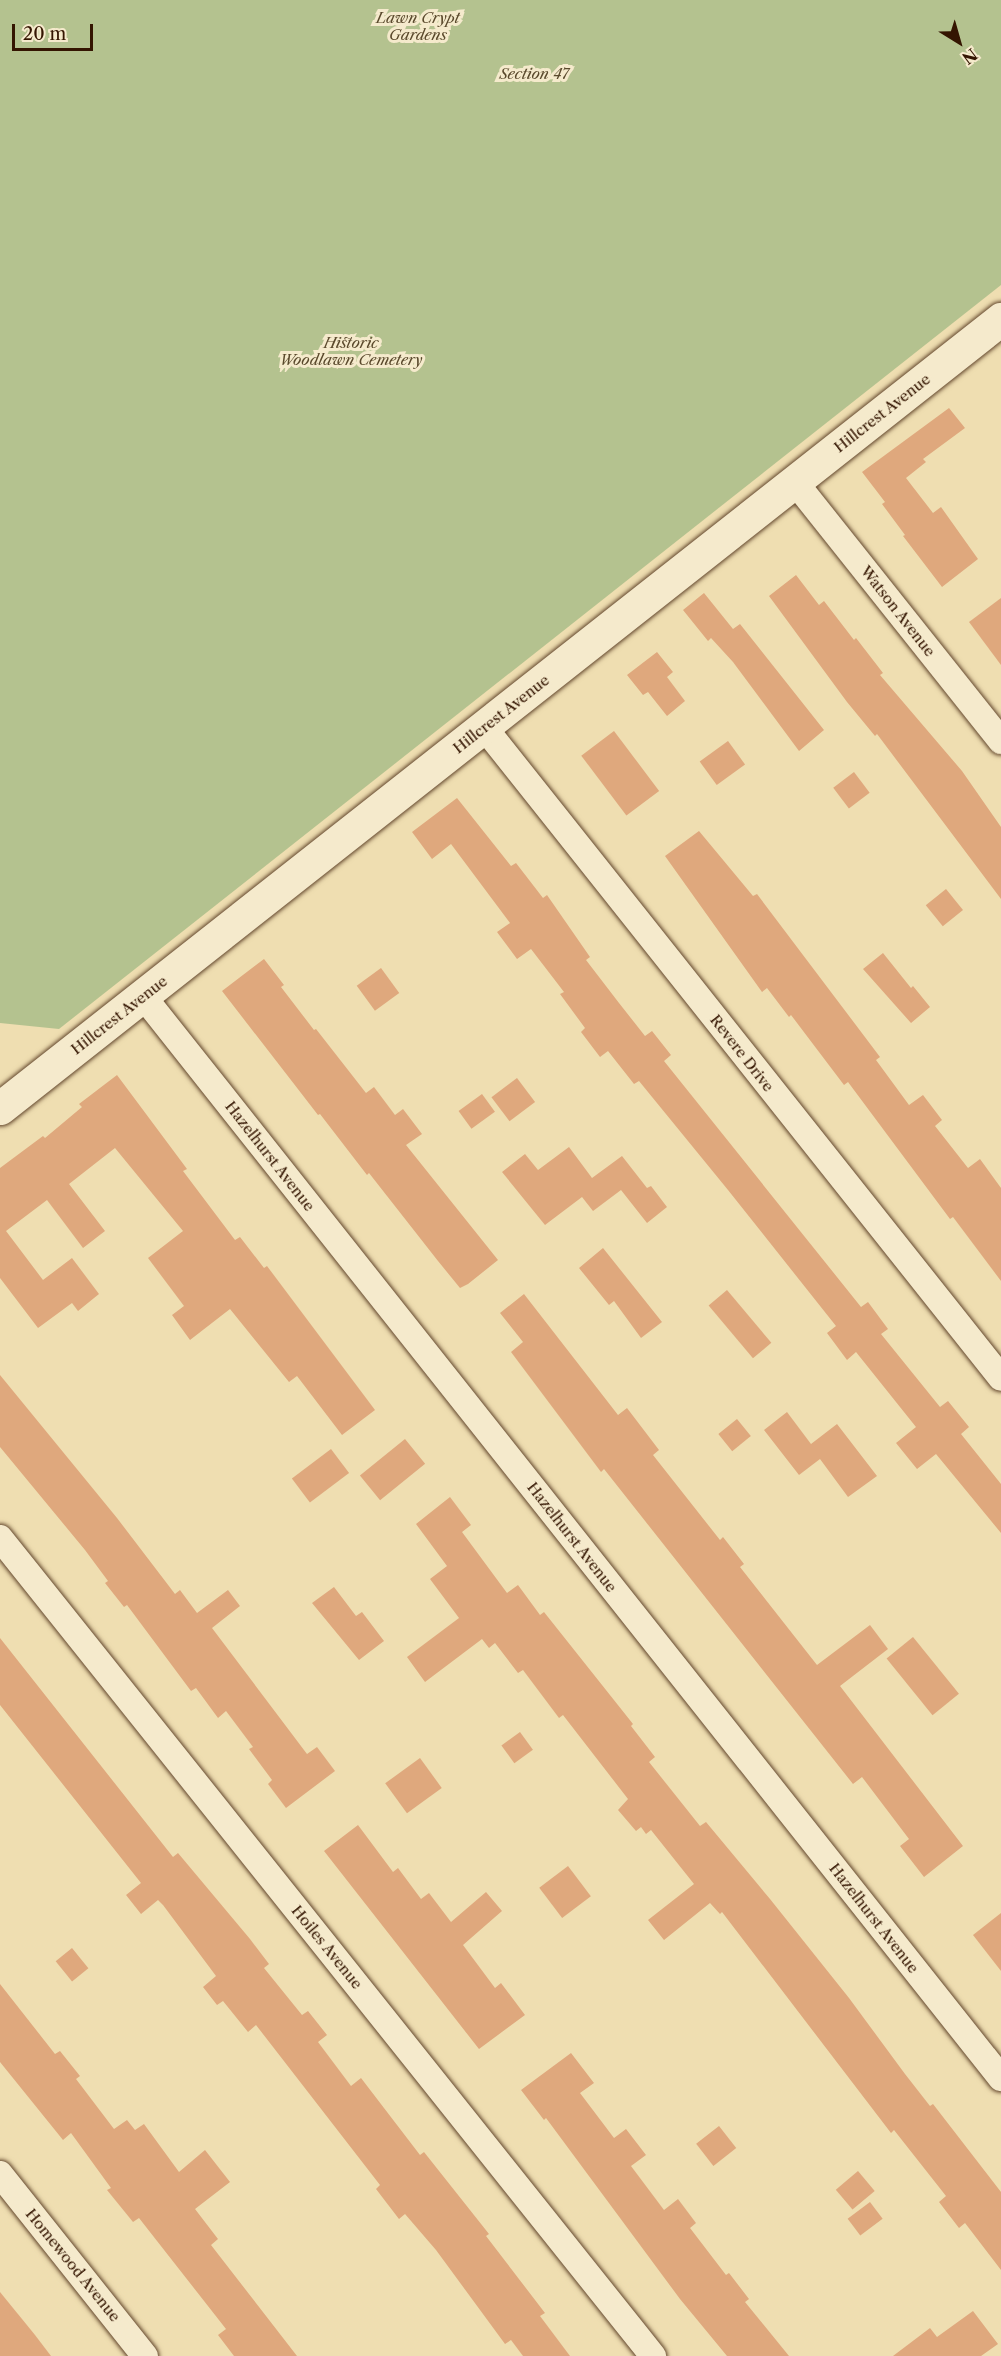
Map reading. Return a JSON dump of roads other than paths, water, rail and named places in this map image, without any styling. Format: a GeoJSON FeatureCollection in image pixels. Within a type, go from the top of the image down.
{"type":"FeatureCollection","features":[{"type":"Feature","properties":{"kind":"street","name":"Hillcrest Avenue"},"geometry":{"type":"LineString","coordinates":[[0,1108],[1001,319]]}},
{"type":"Feature","properties":{"kind":"street","name":"Watson Avenue"},"geometry":{"type":"LineString","coordinates":[[795,482],[1001,741]]}},
{"type":"Feature","properties":{"kind":"street","name":"Revere Drive"},"geometry":{"type":"LineString","coordinates":[[484,727],[1001,1378]]}},
{"type":"Feature","properties":{"kind":"street","name":"Hazelhurst Avenue"},"geometry":{"type":"LineString","coordinates":[[143,996],[1001,2078]]}},
{"type":"Feature","properties":{"kind":"street","name":"Hoiles Avenue"},"geometry":{"type":"LineString","coordinates":[[0,1538],[653,2356]]}},
{"type":"Feature","properties":{"kind":"street","name":"Homewood Avenue"},"geometry":{"type":"LineString","coordinates":[[0,2174],[145,2356]]}},
{"type":"Feature","properties":{"kind":"park label","name":"Lawn Crypt Gardens"},"geometry":{"type":"Point","coordinates":[418,26]}},
{"type":"Feature","properties":{"kind":"park label","name":"Section 47"},"geometry":{"type":"Point","coordinates":[534,74]}},
{"type":"Feature","properties":{"kind":"park label","name":"Historic Woodlawn Cemetery"},"geometry":{"type":"Point","coordinates":[351,350]}}]}
